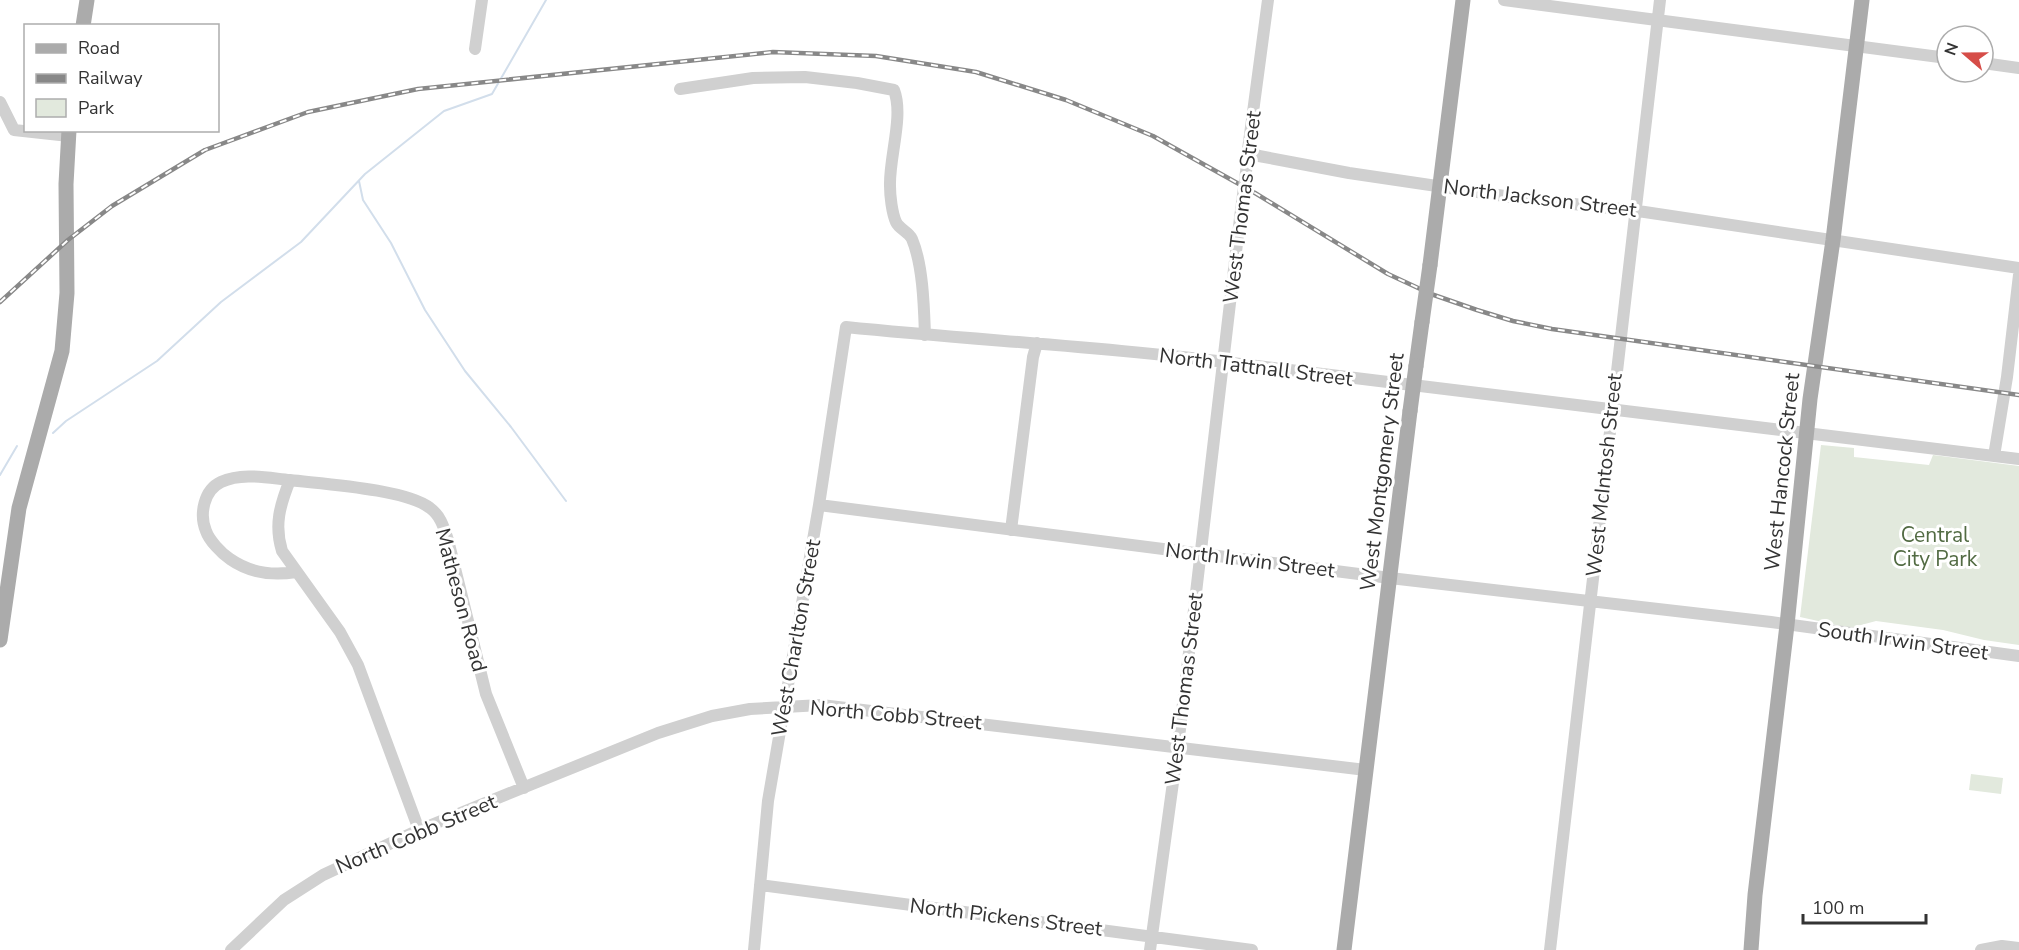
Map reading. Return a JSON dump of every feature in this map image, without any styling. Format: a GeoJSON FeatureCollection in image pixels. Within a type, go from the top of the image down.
{"type":"FeatureCollection","features":[{"type":"Feature","properties":{"kind":"main road"},"geometry":{"type":"LineString","coordinates":[[83,24],[87,0]]}},
{"type":"Feature","properties":{"kind":"main road","name":"West Montgomery Street"},"geometry":{"type":"LineString","coordinates":[[1344,950],[1463,0]]}},
{"type":"Feature","properties":{"kind":"main road","name":"West Hancock Street"},"geometry":{"type":"LineString","coordinates":[[1751,950],[1755,895],[1787,625],[1810,399],[1833,240],[1862,0]]}},
{"type":"Feature","properties":{"kind":"main road"},"geometry":{"type":"LineString","coordinates":[[0,640],[19,508],[62,351],[68,274],[66,184],[69,133]]}},
{"type":"Feature","properties":{"kind":"street"},"geometry":{"type":"LineString","coordinates":[[475,49],[482,0]]}},
{"type":"Feature","properties":{"kind":"street","name":"West Thomas Street"},"geometry":{"type":"LineString","coordinates":[[1150,950],[1178,746],[1222,362],[1268,0]]}},
{"type":"Feature","properties":{"kind":"street"},"geometry":{"type":"LineString","coordinates":[[1504,0],[1935,56]]}},
{"type":"Feature","properties":{"kind":"street","name":"West McIntosh Street"},"geometry":{"type":"LineString","coordinates":[[1550,950],[1660,0]]}},
{"type":"Feature","properties":{"kind":"street"},"geometry":{"type":"LineString","coordinates":[[1995,65],[2019,68]]}},
{"type":"Feature","properties":{"kind":"street"},"geometry":{"type":"LineString","coordinates":[[680,88],[753,78],[805,77],[894,90],[899,102],[891,155],[890,188],[897,223],[911,237],[915,253],[923,298],[925,335]]}},
{"type":"Feature","properties":{"kind":"street"},"geometry":{"type":"LineString","coordinates":[[0,102],[14,130],[24,131]]}},
{"type":"Feature","properties":{"kind":"street"},"geometry":{"type":"LineString","coordinates":[[51,132],[69,133]]}},
{"type":"Feature","properties":{"kind":"street","name":"North Jackson Street"},"geometry":{"type":"LineString","coordinates":[[1247,158],[1259,156],[1349,173],[1518,198],[1635,211],[2019,268]]}},
{"type":"Feature","properties":{"kind":"street"},"geometry":{"type":"LineString","coordinates":[[1994,456],[2007,377],[2019,275]]}},
{"type":"Feature","properties":{"kind":"street","name":"North Tattnall Street"},"geometry":{"type":"LineString","coordinates":[[846,327],[1222,362],[2019,459]]}},
{"type":"Feature","properties":{"kind":"street","name":"West Charlton Street"},"geometry":{"type":"LineString","coordinates":[[754,950],[768,801],[819,505],[846,327]]}},
{"type":"Feature","properties":{"kind":"street"},"geometry":{"type":"LineString","coordinates":[[1011,530],[1033,357],[1037,343]]}},
{"type":"Feature","properties":{"kind":"street","name":"Matheson Road"},"geometry":{"type":"LineString","coordinates":[[296,572],[278,575],[260,572],[228,558],[206,531],[203,514],[204,502],[219,483],[237,477],[290,480],[403,495],[432,509],[442,522],[448,540],[486,694],[524,788]]}},
{"type":"Feature","properties":{"kind":"street"},"geometry":{"type":"LineString","coordinates":[[290,480],[277,520],[278,540],[282,551],[340,632],[358,665],[419,830]]}},
{"type":"Feature","properties":{"kind":"street","name":"North Irwin Street"},"geometry":{"type":"LineString","coordinates":[[819,505],[1390,578],[1787,625]]}},
{"type":"Feature","properties":{"kind":"street","name":"South Irwin Street"},"geometry":{"type":"LineString","coordinates":[[1787,625],[2019,656]]}},
{"type":"Feature","properties":{"kind":"street","name":"North Cobb Street"},"geometry":{"type":"LineString","coordinates":[[231,950],[284,900],[323,875],[419,830],[658,733],[712,716],[750,709],[831,706],[1366,770]]}},
{"type":"Feature","properties":{"kind":"street","name":"North Pickens Street"},"geometry":{"type":"LineString","coordinates":[[760,885],[1252,950]]}},
{"type":"Feature","properties":{"kind":"street"},"geometry":{"type":"LineString","coordinates":[[1981,950],[2002,946],[2019,948]]}},
{"type":"Feature","properties":{"kind":"green space","name":"Central City Park"},"geometry":{"type":"Polygon","coordinates":[[[1821,445],[1854,448],[1854,457],[1929,465],[1933,455],[2019,466],[2019,645],[1984,640],[1943,630],[1876,621],[1850,628],[1800,617],[1821,445]]]}},
{"type":"Feature","properties":{"kind":"green space"},"geometry":{"type":"Polygon","coordinates":[[[1971,774],[2003,778],[2001,794],[1969,790],[1971,774]]]}},
{"type":"Feature","properties":{"kind":"waterway"},"geometry":{"type":"LineString","coordinates":[[53,433],[66,421],[157,361],[221,302],[301,242],[365,174],[444,111],[492,94],[546,0]]}},
{"type":"Feature","properties":{"kind":"waterway"},"geometry":{"type":"LineString","coordinates":[[359,181],[363,200],[391,243],[425,310],[465,371],[511,427],[566,501]]}},
{"type":"Feature","properties":{"kind":"waterway"},"geometry":{"type":"LineString","coordinates":[[0,475],[17,446]]}},
{"type":"Feature","properties":{"kind":"railway"},"geometry":{"type":"LineString","coordinates":[[0,302],[68,240],[112,206],[205,150],[308,112],[418,89],[773,52],[876,56],[976,72],[1066,100],[1153,136],[1255,193],[1388,274],[1431,294],[1513,321],[1552,329],[2019,395]]}}]}
